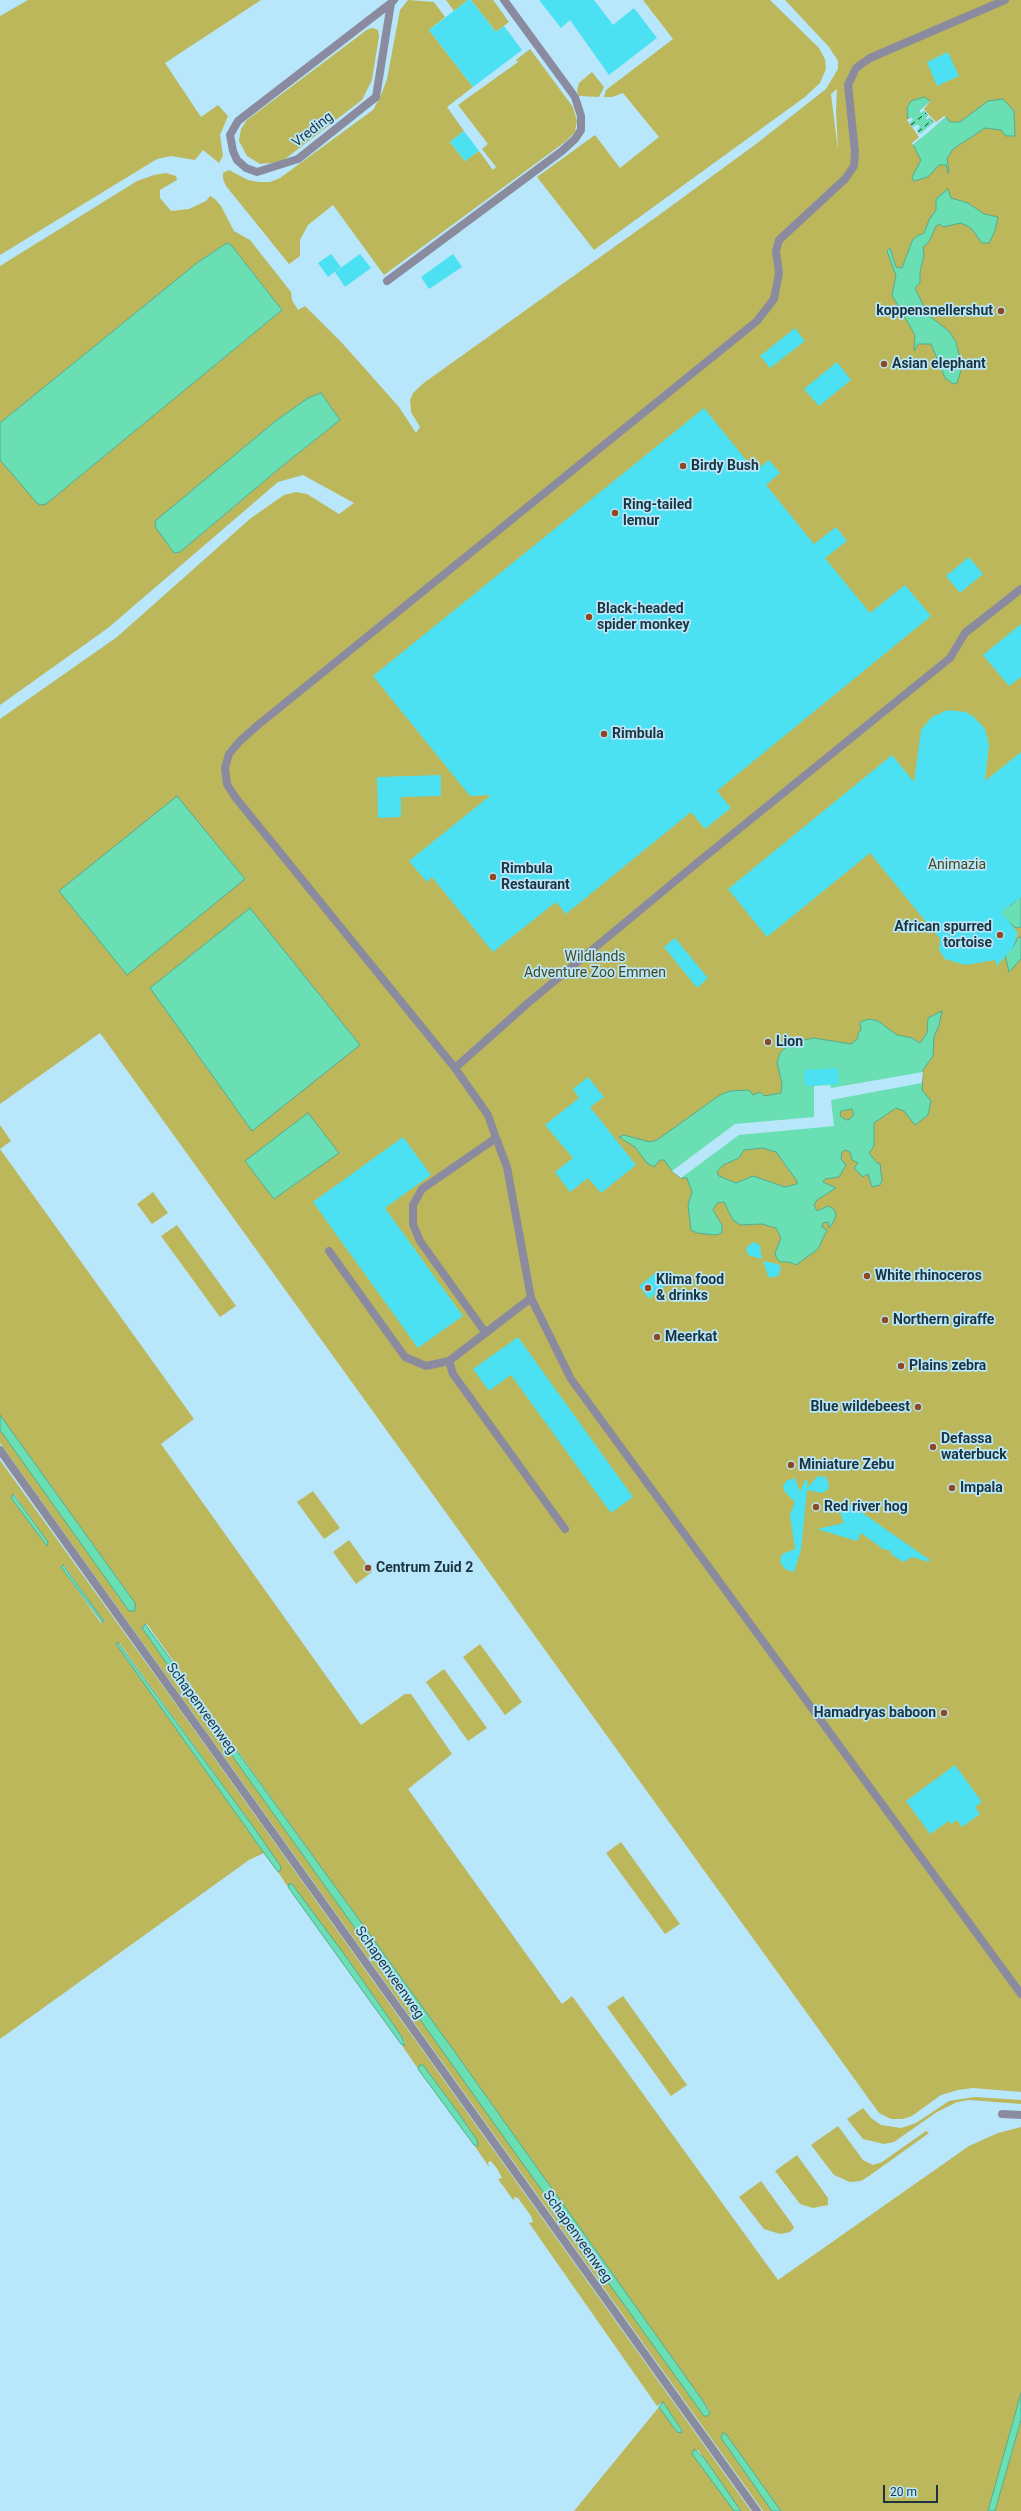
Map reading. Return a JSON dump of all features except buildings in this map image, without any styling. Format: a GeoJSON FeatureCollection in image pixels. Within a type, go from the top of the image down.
{"type":"FeatureCollection","features":[{"type":"Feature","properties":{"kind":"street"},"geometry":{"type":"LineString","coordinates":[[387,281],[562,151],[575,139],[580,130],[581,116],[575,97],[504,0]]}},
{"type":"Feature","properties":{"kind":"street"},"geometry":{"type":"LineString","coordinates":[[1005,0],[870,58],[856,68],[848,85],[855,152],[854,166],[845,179],[779,240],[776,252],[779,273],[774,299],[757,321],[258,725],[240,741],[229,754],[225,768],[226,784],[234,797],[455,1068],[488,1115],[506,1167],[531,1298],[571,1379],[1021,1994]]}},
{"type":"Feature","properties":{"kind":"street","name":"Vreding"},"geometry":{"type":"LineString","coordinates":[[392,1],[376,97],[298,159],[257,172],[246,168],[237,160],[233,152],[230,135],[238,120],[392,1]]}},
{"type":"Feature","properties":{"kind":"street"},"geometry":{"type":"LineString","coordinates":[[455,1068],[528,1003],[678,878],[950,658],[965,633],[1021,589]]}},
{"type":"Feature","properties":{"kind":"street"},"geometry":{"type":"LineString","coordinates":[[485,1332],[420,1241],[413,1224],[413,1205],[422,1189],[496,1138]]}},
{"type":"Feature","properties":{"kind":"street"},"geometry":{"type":"LineString","coordinates":[[329,1251],[405,1358],[426,1366],[449,1361],[531,1298]]}},
{"type":"Feature","properties":{"kind":"street"},"geometry":{"type":"LineString","coordinates":[[449,1361],[453,1374],[564,1529]]}},
{"type":"Feature","properties":{"kind":"street","name":"Schapenveenweg"},"geometry":{"type":"LineString","coordinates":[[0,1450],[757,2511]]}},
{"type":"Feature","properties":{"kind":"street"},"geometry":{"type":"LineString","coordinates":[[1002,2114],[1021,2115]]}},
{"type":"Feature","properties":{"kind":"green space"},"geometry":{"type":"Polygon","coordinates":[[[28,0],[261,0],[165,63],[201,117],[218,105],[228,116],[220,135],[223,156],[219,163],[203,150],[195,160],[171,156],[157,159],[0,255],[0,16],[28,0]]]}},
{"type":"Feature","properties":{"kind":"green space"},"geometry":{"type":"Polygon","coordinates":[[[408,0],[434,2],[445,17],[429,30],[473,87],[447,107],[464,131],[450,142],[465,161],[479,151],[493,170],[496,167],[482,149],[488,144],[458,105],[518,62],[516,60],[530,49],[573,107],[577,121],[575,132],[565,142],[384,275],[333,205],[308,225],[300,240],[300,256],[289,264],[226,186],[223,179],[223,173],[229,170],[248,180],[259,182],[270,182],[280,178],[373,110],[387,79],[400,10],[408,0]]]}},
{"type":"Feature","properties":{"kind":"green space"},"geometry":{"type":"Polygon","coordinates":[[[446,0],[468,0],[454,11],[446,0]]]}},
{"type":"Feature","properties":{"kind":"green space"},"geometry":{"type":"Polygon","coordinates":[[[471,0],[493,0],[509,22],[496,32],[471,0]]]}},
{"type":"Feature","properties":{"kind":"green space"},"geometry":{"type":"Polygon","coordinates":[[[643,0],[770,0],[819,48],[825,59],[826,69],[820,83],[805,97],[594,250],[537,177],[595,135],[620,168],[659,137],[623,93],[612,97],[604,97],[606,90],[673,39],[643,0]]]}},
{"type":"Feature","properties":{"kind":"green space","name":"Wildlands Adventure Zoo Emmen"},"geometry":{"type":"Polygon","coordinates":[[[785,0],[1021,0],[1021,2092],[973,2088],[958,2090],[941,2095],[912,2116],[903,2119],[891,2119],[879,2113],[100,1033],[0,1104],[0,719],[117,637],[251,518],[284,495],[296,492],[307,494],[339,514],[354,503],[303,475],[278,482],[108,628],[0,705],[0,460],[46,504],[282,310],[231,245],[227,243],[197,263],[0,423],[0,266],[137,181],[154,175],[166,173],[176,176],[177,180],[160,190],[160,198],[171,211],[189,209],[206,201],[210,196],[215,199],[221,206],[234,231],[250,240],[291,292],[292,300],[298,310],[305,306],[343,344],[399,407],[416,433],[420,427],[411,412],[410,400],[413,393],[425,382],[756,144],[826,89],[838,69],[838,61],[829,47],[785,0]],[[837,89],[831,94],[838,151],[836,111],[837,89]],[[321,393],[277,420],[239,452],[174,553],[180,552],[281,467],[340,420],[321,393]]]}},
{"type":"Feature","properties":{"kind":"green space"},"geometry":{"type":"Polygon","coordinates":[[[373,28],[378,30],[379,36],[372,80],[362,100],[281,162],[260,164],[247,156],[239,141],[241,129],[247,120],[368,29],[373,28]]]}},
{"type":"Feature","properties":{"kind":"green space"},"geometry":{"type":"Polygon","coordinates":[[[592,72],[604,87],[599,97],[579,96],[577,91],[579,83],[592,72]]]}},
{"type":"Feature","properties":{"kind":"green space"},"geometry":{"type":"Polygon","coordinates":[[[0,1125],[11,1141],[0,1149],[0,1125]]]}},
{"type":"Feature","properties":{"kind":"green space"},"geometry":{"type":"Polygon","coordinates":[[[0,1149],[194,1419],[161,1444],[361,1725],[405,1694],[411,1694],[452,1754],[408,1789],[562,2004],[572,1996],[778,2280],[969,2146],[998,2133],[1021,2127],[1021,2393],[988,2511],[781,2511],[726,2434],[723,2433],[721,2438],[772,2511],[763,2511],[0,1443],[0,1430],[129,1611],[135,1603],[0,1415],[0,1149]],[[147,1624],[142,1628],[181,1684],[705,2416],[710,2413],[147,1624]]]}},
{"type":"Feature","properties":{"kind":"green space"},"geometry":{"type":"Polygon","coordinates":[[[153,1192],[168,1213],[152,1224],[137,1204],[153,1192]]]}},
{"type":"Feature","properties":{"kind":"green space"},"geometry":{"type":"Polygon","coordinates":[[[177,1225],[236,1306],[220,1317],[161,1236],[177,1225]]]}},
{"type":"Feature","properties":{"kind":"green space"},"geometry":{"type":"Polygon","coordinates":[[[0,1460],[751,2511],[741,2511],[698,2450],[692,2454],[734,2511],[574,2511],[659,2407],[677,2432],[682,2433],[682,2430],[663,2402],[657,2406],[529,2223],[533,2222],[531,2216],[518,2198],[514,2197],[514,2201],[498,2179],[502,2178],[491,2161],[488,2162],[489,2167],[474,2145],[476,2146],[477,2140],[423,2065],[420,2065],[418,2069],[401,2044],[404,2045],[405,2042],[402,2037],[292,1884],[288,1887],[278,1872],[281,1867],[255,1829],[120,1644],[116,1644],[264,1853],[249,1860],[0,2039],[0,1460]],[[14,1494],[11,1498],[47,1546],[48,1542],[14,1494]],[[64,1565],[61,1567],[101,1623],[103,1623],[104,1622],[64,1565]]]}},
{"type":"Feature","properties":{"kind":"green space"},"geometry":{"type":"Polygon","coordinates":[[[313,1491],[340,1528],[324,1539],[297,1502],[313,1491]]]}},
{"type":"Feature","properties":{"kind":"green space"},"geometry":{"type":"Polygon","coordinates":[[[349,1540],[372,1572],[356,1584],[333,1552],[349,1540]]]}},
{"type":"Feature","properties":{"kind":"green space"},"geometry":{"type":"Polygon","coordinates":[[[480,1644],[522,1702],[505,1715],[463,1657],[480,1644]]]}},
{"type":"Feature","properties":{"kind":"green space"},"geometry":{"type":"Polygon","coordinates":[[[444,1669],[487,1728],[468,1741],[426,1682],[444,1669]]]}},
{"type":"Feature","properties":{"kind":"green space"},"geometry":{"type":"Polygon","coordinates":[[[621,1842],[680,1924],[665,1934],[606,1853],[621,1842]]]}},
{"type":"Feature","properties":{"kind":"green space"},"geometry":{"type":"Polygon","coordinates":[[[623,1996],[687,2085],[671,2096],[607,2007],[623,1996]]]}},
{"type":"Feature","properties":{"kind":"green space"},"geometry":{"type":"Polygon","coordinates":[[[975,2097],[1021,2100],[1021,2104],[969,2100],[957,2102],[937,2112],[894,2142],[884,2144],[863,2139],[847,2119],[863,2108],[871,2118],[881,2125],[901,2128],[916,2123],[949,2101],[975,2097]]]}},
{"type":"Feature","properties":{"kind":"green space"},"geometry":{"type":"Polygon","coordinates":[[[838,2126],[863,2160],[873,2165],[882,2162],[926,2131],[929,2133],[861,2181],[850,2182],[834,2175],[811,2145],[838,2126]]]}},
{"type":"Feature","properties":{"kind":"green space"},"geometry":{"type":"Polygon","coordinates":[[[797,2155],[828,2198],[828,2205],[813,2208],[800,2204],[775,2171],[797,2155]]]}},
{"type":"Feature","properties":{"kind":"green space"},"geometry":{"type":"Polygon","coordinates":[[[761,2181],[792,2224],[794,2228],[790,2232],[780,2234],[764,2229],[739,2197],[761,2181]]]}},
{"type":"Feature","properties":{"kind":"green space"},"geometry":{"type":"Polygon","coordinates":[[[1021,2420],[1021,2511],[995,2511],[1013,2449],[1021,2420]]]}},
{"type":"Feature","properties":{"kind":"shaded area"},"geometry":{"type":"Polygon","coordinates":[[[924,97],[930,101],[919,111],[924,111],[928,115],[925,118],[927,120],[930,118],[936,125],[946,117],[950,122],[960,122],[988,101],[1003,99],[1014,111],[1015,136],[1006,136],[1001,130],[985,128],[953,149],[947,159],[948,173],[946,165],[939,165],[928,177],[914,181],[912,177],[921,160],[913,145],[922,137],[916,130],[917,124],[913,128],[910,123],[911,117],[908,119],[907,108],[911,101],[924,97]]]}},
{"type":"Feature","properties":{"kind":"shaded area"},"geometry":{"type":"Polygon","coordinates":[[[948,189],[951,198],[968,203],[984,214],[998,217],[995,231],[989,243],[982,243],[971,228],[961,223],[943,227],[940,224],[936,226],[929,242],[923,247],[924,255],[920,272],[920,283],[915,288],[928,315],[949,331],[956,342],[962,367],[957,383],[953,384],[945,378],[931,344],[918,344],[914,351],[915,335],[892,295],[896,276],[887,251],[890,248],[896,267],[902,268],[912,241],[917,236],[924,233],[929,220],[936,210],[936,199],[948,189]]]}},
{"type":"Feature","properties":{"kind":"shaded area"},"geometry":{"type":"Polygon","coordinates":[[[227,243],[231,245],[282,310],[46,504],[40,505],[37,503],[0,460],[0,423],[197,263],[227,243]]]}},
{"type":"Feature","properties":{"kind":"shaded area"},"geometry":{"type":"Polygon","coordinates":[[[321,393],[340,420],[281,467],[180,552],[174,553],[156,528],[155,521],[277,420],[308,398],[321,393]]]}},
{"type":"Feature","properties":{"kind":"shaded area"},"geometry":{"type":"Polygon","coordinates":[[[177,796],[245,879],[127,975],[59,891],[177,796]]]}},
{"type":"Feature","properties":{"kind":"shaded area"},"geometry":{"type":"Polygon","coordinates":[[[1021,896],[1021,927],[1016,928],[995,910],[1011,905],[1021,896]]]}},
{"type":"Feature","properties":{"kind":"shaded area"},"geometry":{"type":"Polygon","coordinates":[[[250,908],[360,1045],[252,1131],[150,988],[250,908]]]}},
{"type":"Feature","properties":{"kind":"shaded area"},"geometry":{"type":"Polygon","coordinates":[[[1021,937],[1021,959],[1009,972],[1005,954],[1013,947],[1018,938],[1021,937]]]}},
{"type":"Feature","properties":{"kind":"shaded area"},"geometry":{"type":"Polygon","coordinates":[[[942,1011],[939,1025],[934,1037],[933,1056],[923,1070],[922,1090],[931,1101],[928,1115],[915,1125],[904,1111],[896,1108],[874,1123],[874,1146],[869,1153],[878,1164],[880,1163],[882,1181],[880,1185],[872,1187],[868,1174],[863,1177],[854,1168],[858,1163],[852,1160],[850,1152],[845,1150],[842,1152],[841,1159],[846,1165],[839,1177],[825,1179],[823,1182],[836,1188],[817,1200],[814,1205],[817,1211],[828,1206],[834,1209],[836,1215],[833,1223],[829,1228],[828,1222],[823,1223],[822,1227],[827,1230],[818,1249],[796,1265],[789,1262],[780,1262],[776,1257],[775,1253],[781,1238],[776,1228],[762,1224],[740,1225],[733,1220],[724,1202],[717,1203],[713,1210],[722,1225],[722,1233],[716,1235],[697,1233],[691,1230],[688,1205],[692,1192],[687,1178],[681,1178],[672,1171],[664,1160],[660,1160],[654,1167],[647,1163],[635,1147],[619,1137],[624,1135],[650,1142],[657,1140],[720,1095],[730,1091],[749,1090],[753,1095],[760,1092],[764,1096],[781,1093],[782,1084],[777,1062],[780,1053],[790,1043],[814,1038],[851,1044],[858,1038],[858,1033],[861,1030],[860,1022],[869,1019],[878,1021],[897,1035],[912,1038],[920,1043],[927,1033],[928,1018],[942,1011]],[[852,1109],[841,1111],[840,1116],[846,1120],[850,1119],[854,1114],[852,1109]],[[763,1148],[744,1150],[739,1158],[723,1165],[717,1172],[719,1176],[736,1183],[753,1176],[785,1187],[797,1184],[797,1181],[776,1152],[763,1148]]]}},
{"type":"Feature","properties":{"kind":"shaded area"},"geometry":{"type":"Polygon","coordinates":[[[308,1113],[339,1153],[274,1199],[245,1161],[308,1113]]]}},
{"type":"Feature","properties":{"kind":"shaded area"},"geometry":{"type":"Polygon","coordinates":[[[0,1415],[135,1603],[135,1611],[129,1611],[0,1430],[0,1415]]]}},
{"type":"Feature","properties":{"kind":"shaded area"},"geometry":{"type":"Polygon","coordinates":[[[13,1494],[48,1542],[47,1546],[11,1498],[13,1494]]]}},
{"type":"Feature","properties":{"kind":"shaded area"},"geometry":{"type":"Polygon","coordinates":[[[63,1565],[103,1620],[103,1623],[61,1567],[63,1565]]]}},
{"type":"Feature","properties":{"kind":"shaded area"},"geometry":{"type":"Polygon","coordinates":[[[145,1624],[452,2048],[703,2401],[710,2413],[708,2416],[704,2416],[181,1684],[142,1628],[145,1624]]]}},
{"type":"Feature","properties":{"kind":"shaded area"},"geometry":{"type":"Polygon","coordinates":[[[118,1643],[255,1829],[281,1867],[280,1871],[278,1872],[264,1853],[116,1644],[118,1643]]]}},
{"type":"Feature","properties":{"kind":"shaded area"},"geometry":{"type":"Polygon","coordinates":[[[289,1884],[292,1884],[347,1958],[402,2037],[405,2046],[401,2044],[288,1887],[289,1884]]]}},
{"type":"Feature","properties":{"kind":"shaded area"},"geometry":{"type":"Polygon","coordinates":[[[420,2065],[423,2065],[457,2111],[477,2140],[478,2146],[474,2145],[418,2069],[420,2065]]]}},
{"type":"Feature","properties":{"kind":"shaded area"},"geometry":{"type":"Polygon","coordinates":[[[1021,2393],[1021,2420],[995,2511],[988,2511],[1021,2393]]]}},
{"type":"Feature","properties":{"kind":"shaded area"},"geometry":{"type":"Polygon","coordinates":[[[663,2402],[681,2429],[682,2433],[677,2432],[659,2407],[663,2402]]]}},
{"type":"Feature","properties":{"kind":"shaded area"},"geometry":{"type":"Polygon","coordinates":[[[723,2433],[726,2434],[781,2511],[772,2511],[721,2438],[723,2433]]]}},
{"type":"Feature","properties":{"kind":"shaded area"},"geometry":{"type":"Polygon","coordinates":[[[694,2449],[705,2459],[741,2511],[734,2511],[692,2454],[694,2449]]]}},
{"type":"Feature","properties":{"kind":"pier"},"geometry":{"type":"Polygon","coordinates":[[[931,100],[924,109],[930,116],[936,122],[944,116],[946,117],[913,145],[912,143],[919,137],[907,120],[911,117],[913,119],[910,123],[913,127],[917,124],[920,127],[917,130],[920,134],[934,122],[930,118],[927,120],[925,118],[928,115],[924,111],[921,113],[919,111],[931,100]]]}},
{"type":"Feature","properties":{"kind":"pier"},"geometry":{"type":"Polygon","coordinates":[[[923,1072],[922,1083],[831,1100],[834,1126],[739,1135],[681,1178],[672,1171],[735,1124],[814,1117],[814,1086],[830,1085],[831,1088],[923,1072]]]}},
{"type":"Feature","properties":{"kind":"ferry route"},"geometry":{"type":"LineString","coordinates":[[911,125],[926,113]]}},
{"type":"Feature","properties":{"kind":"ferry route"},"geometry":{"type":"LineString","coordinates":[[918,132],[932,120]]}},
{"type":"Feature","properties":{"kind":"place","name":"koppensnellershut"},"geometry":{"type":"Point","coordinates":[1001,311]}},
{"type":"Feature","properties":{"kind":"place","name":"Asian elephant"},"geometry":{"type":"Point","coordinates":[884,364]}},
{"type":"Feature","properties":{"kind":"place","name":"Birdy Bush"},"geometry":{"type":"Point","coordinates":[683,466]}},
{"type":"Feature","properties":{"kind":"place","name":"Ring-tailed lemur"},"geometry":{"type":"Point","coordinates":[615,513]}},
{"type":"Feature","properties":{"kind":"place","name":"Black-headed spider monkey"},"geometry":{"type":"Point","coordinates":[589,617]}},
{"type":"Feature","properties":{"kind":"place","name":"Rimbula"},"geometry":{"type":"Point","coordinates":[604,734]}},
{"type":"Feature","properties":{"kind":"place","name":"Rimbula Restaurant"},"geometry":{"type":"Point","coordinates":[493,877]}},
{"type":"Feature","properties":{"kind":"place","name":"African spurred tortoise"},"geometry":{"type":"Point","coordinates":[1000,935]}},
{"type":"Feature","properties":{"kind":"place","name":"Lion"},"geometry":{"type":"Point","coordinates":[768,1042]}},
{"type":"Feature","properties":{"kind":"place","name":"White rhinoceros"},"geometry":{"type":"Point","coordinates":[867,1276]}},
{"type":"Feature","properties":{"kind":"place","name":"Klima food & drinks"},"geometry":{"type":"Point","coordinates":[648,1288]}},
{"type":"Feature","properties":{"kind":"place","name":"Northern giraffe"},"geometry":{"type":"Point","coordinates":[885,1320]}},
{"type":"Feature","properties":{"kind":"place","name":"Meerkat"},"geometry":{"type":"Point","coordinates":[657,1337]}},
{"type":"Feature","properties":{"kind":"place","name":"Plains zebra"},"geometry":{"type":"Point","coordinates":[901,1366]}},
{"type":"Feature","properties":{"kind":"place","name":"Blue wildebeest"},"geometry":{"type":"Point","coordinates":[918,1407]}},
{"type":"Feature","properties":{"kind":"place","name":"Defassa waterbuck"},"geometry":{"type":"Point","coordinates":[933,1447]}},
{"type":"Feature","properties":{"kind":"place","name":"Miniature Zebu"},"geometry":{"type":"Point","coordinates":[791,1465]}},
{"type":"Feature","properties":{"kind":"place","name":"Impala"},"geometry":{"type":"Point","coordinates":[952,1488]}},
{"type":"Feature","properties":{"kind":"place","name":"Red river hog"},"geometry":{"type":"Point","coordinates":[816,1507]}},
{"type":"Feature","properties":{"kind":"place","name":"Centrum Zuid 2"},"geometry":{"type":"Point","coordinates":[368,1568]}},
{"type":"Feature","properties":{"kind":"place","name":"Hamadryas baboon"},"geometry":{"type":"Point","coordinates":[944,1713]}},
{"type":"Feature","properties":{"kind":"park label","name":"Animazia"},"geometry":{"type":"Point","coordinates":[957,865]}}]}
